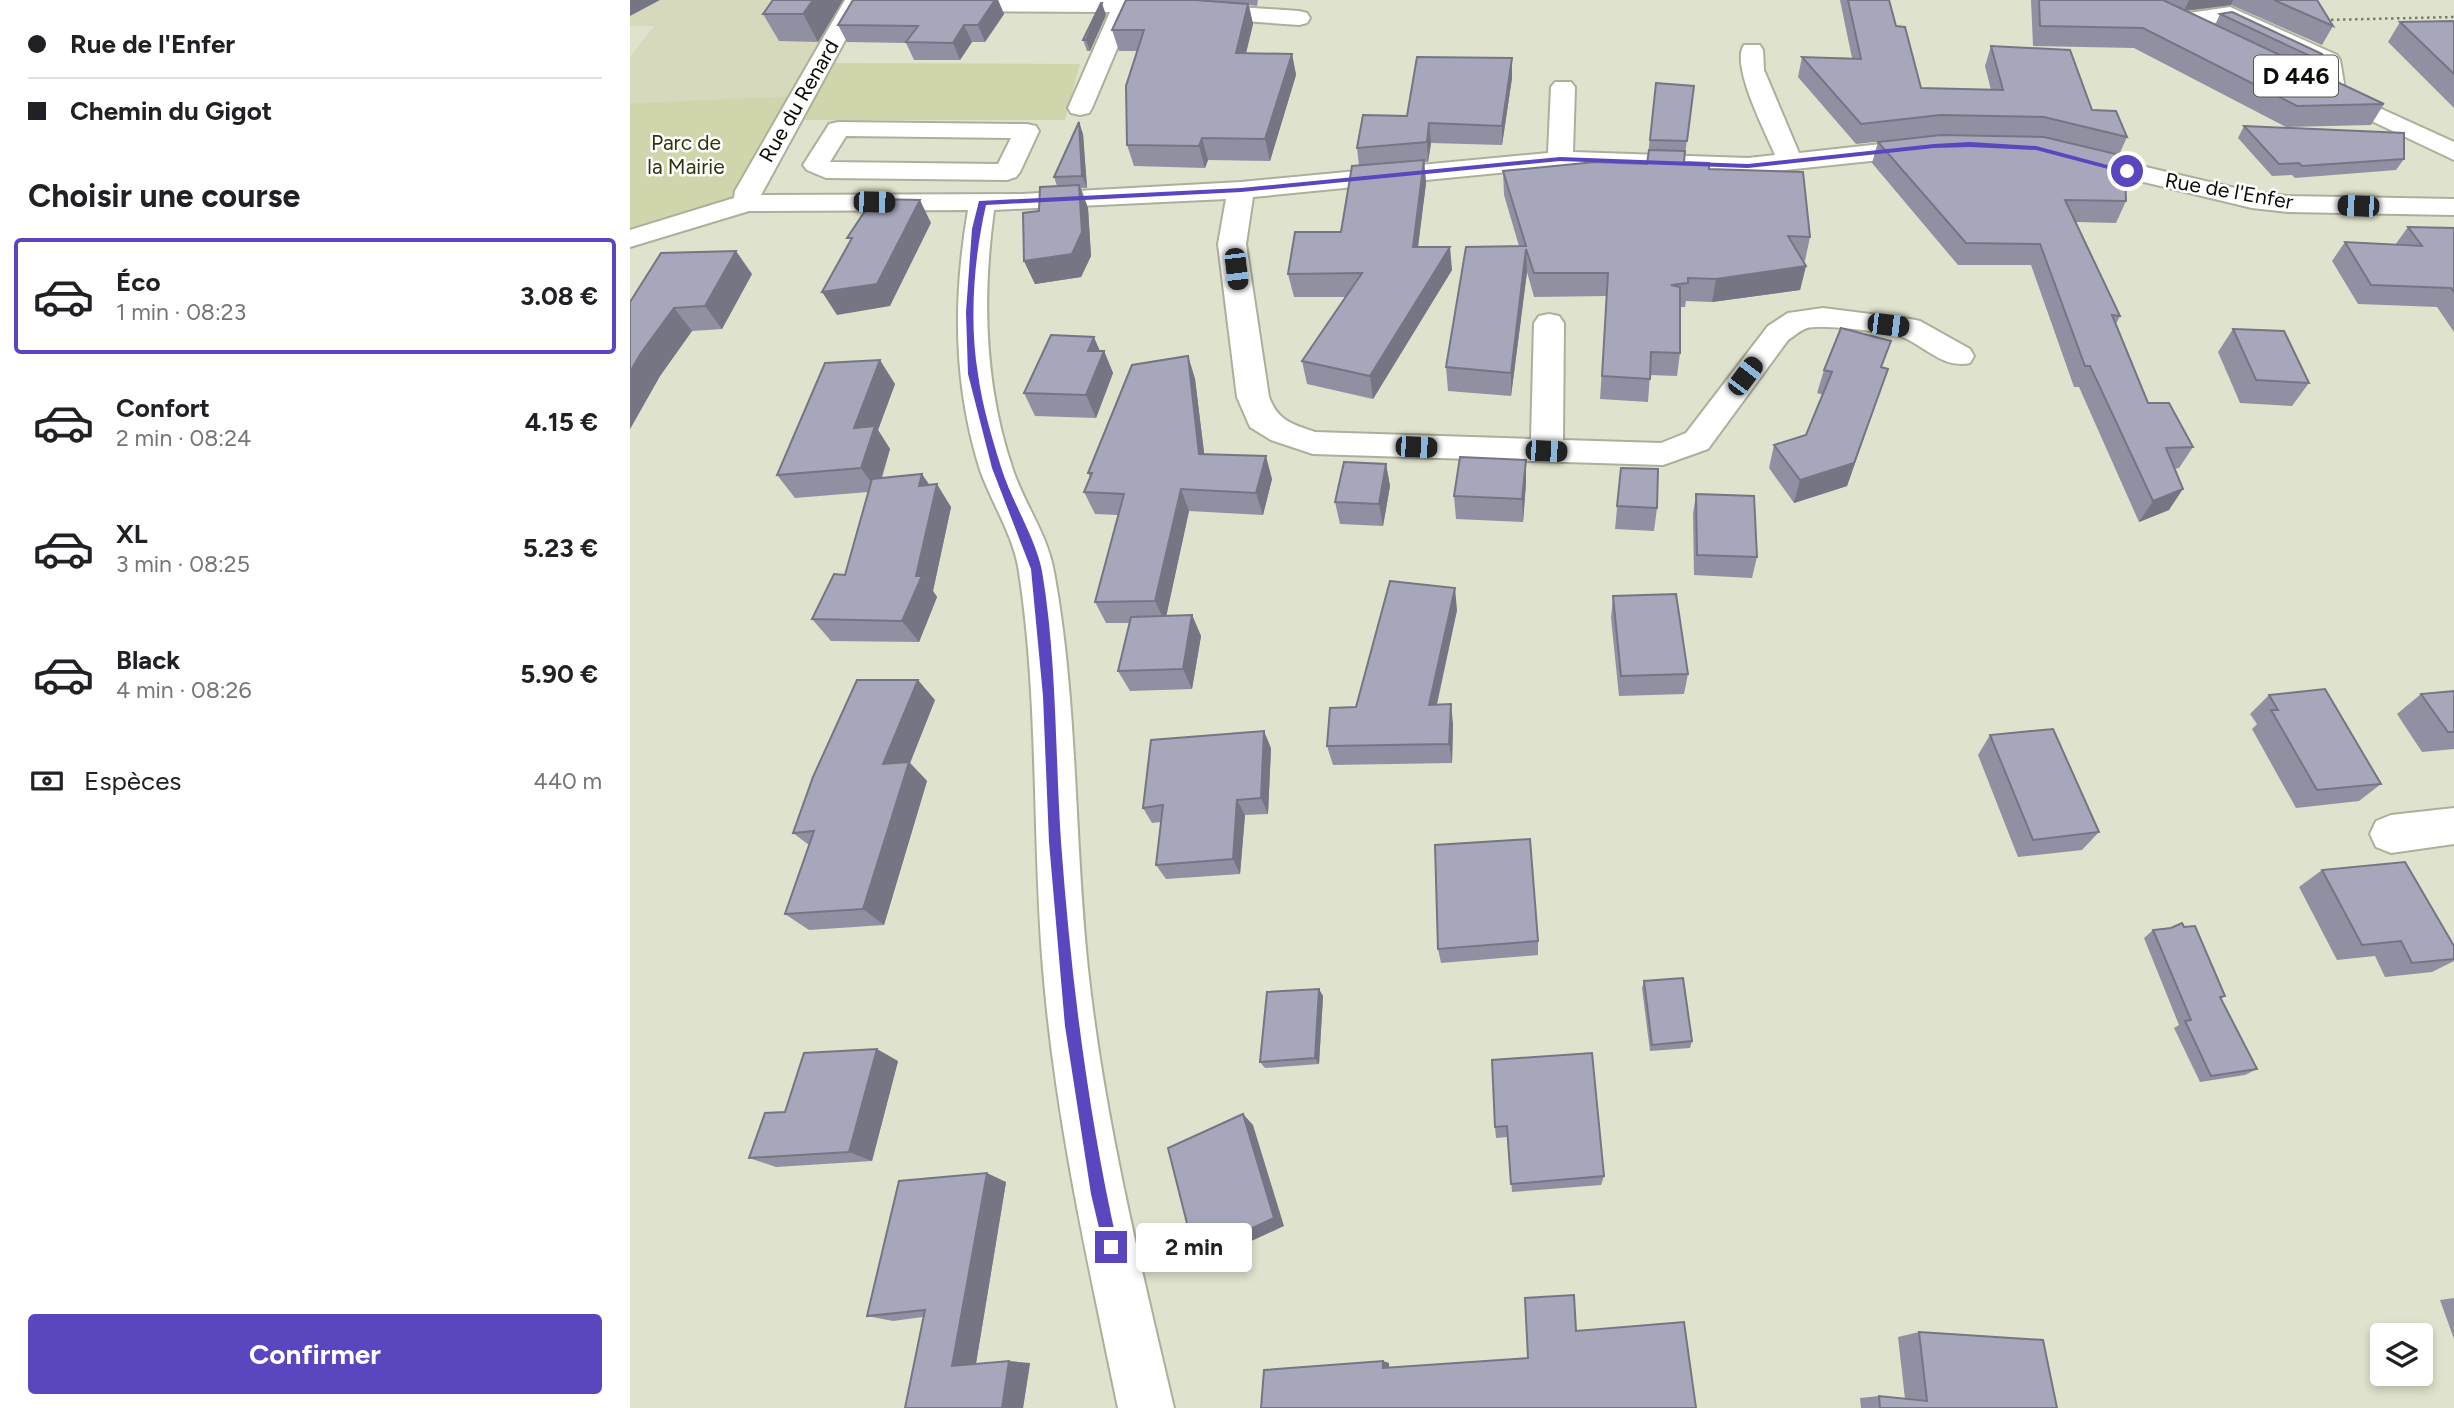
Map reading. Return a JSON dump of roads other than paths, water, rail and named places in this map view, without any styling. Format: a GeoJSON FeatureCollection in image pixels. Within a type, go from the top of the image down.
{"type":"FeatureCollection","features":[{"type":"Feature","properties":{"kind":"street"},"geometry":{"type":"LineString","coordinates":[[855,2],[881,4]]}},
{"type":"Feature","properties":{"kind":"street","name":"Rue du Renard"},"geometry":{"type":"LineString","coordinates":[[747,203],[748,191],[855,2]]}},
{"type":"Feature","properties":{"kind":"street"},"geometry":{"type":"LineString","coordinates":[[922,5],[1125,6],[1299,18]]}},
{"type":"Feature","properties":{"kind":"street"},"geometry":{"type":"LineString","coordinates":[[1080,108],[1125,6]]}},
{"type":"Feature","properties":{"kind":"street"},"geometry":{"type":"LineString","coordinates":[[2160,10],[2217,38]]}},
{"type":"Feature","properties":{"kind":"street"},"geometry":{"type":"LineString","coordinates":[[2182,21],[2230,14],[2329,60],[2334,95]]}},
{"type":"Feature","properties":{"kind":"street"},"geometry":{"type":"LineString","coordinates":[[1752,50],[1752,71],[1791,163]]}},
{"type":"Feature","properties":{"kind":"street","name":"D 446"},"geometry":{"type":"LineString","coordinates":[[2311,83],[2454,152]]}},
{"type":"Feature","properties":{"kind":"street"},"geometry":{"type":"LineString","coordinates":[[1560,159],[1563,87]]}},
{"type":"Feature","properties":{"kind":"street"},"geometry":{"type":"LineString","coordinates":[[838,130],[1027,131],[1007,172],[939,172],[826,170],[816,165],[838,130]]}},
{"type":"Feature","properties":{"kind":"street"},"geometry":{"type":"LineString","coordinates":[[630,239],[747,203],[982,203],[1241,190],[1560,159],[1748,166],[1946,145]]}},
{"type":"Feature","properties":{"kind":"street","name":"Rue de l'Enfer"},"geometry":{"type":"LineString","coordinates":[[2062,155],[2252,200],[2288,204],[2454,207]]}},
{"type":"Feature","properties":{"kind":"street"},"geometry":{"type":"LineString","coordinates":[[921,203],[939,172]]}},
{"type":"Feature","properties":{"kind":"street"},"geometry":{"type":"LineString","coordinates":[[1241,190],[1232,244],[1252,397],[1261,419],[1282,432],[1313,443],[1663,454],[1697,441],[1778,333],[1798,320],[1823,317],[1910,328],[1959,356]]}},
{"type":"Feature","properties":{"kind":"street"},"geometry":{"type":"LineString","coordinates":[[982,203],[976,229],[970,312],[973,374],[996,468],[1036,569],[1048,696],[1055,842],[1072,1026],[1099,1194],[1146,1408]]}},
{"type":"Feature","properties":{"kind":"street"},"geometry":{"type":"LineString","coordinates":[[1546,451],[1549,416],[1549,323]]}},
{"type":"Feature","properties":{"kind":"street"},"geometry":{"type":"LineString","coordinates":[[2391,834],[2454,826]]}},
{"type":"Feature","properties":{"kind":"park label","name":"Parc de la Mairie"},"geometry":{"type":"Point","coordinates":[686,155]}}]}
